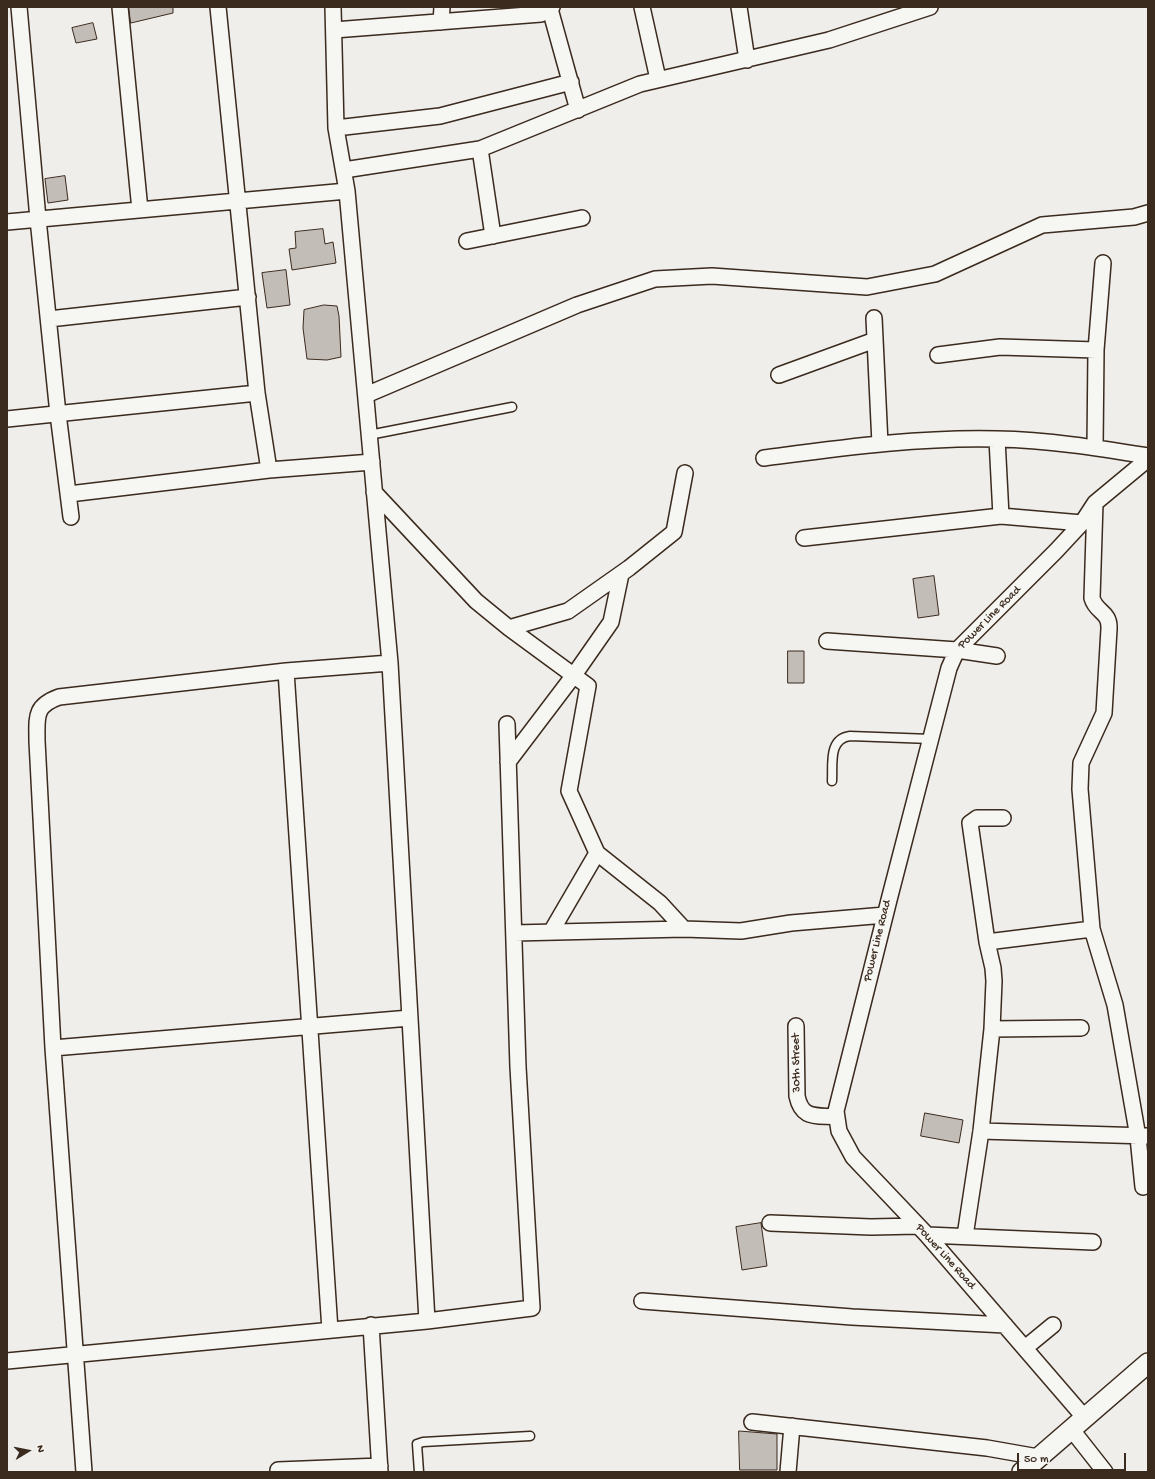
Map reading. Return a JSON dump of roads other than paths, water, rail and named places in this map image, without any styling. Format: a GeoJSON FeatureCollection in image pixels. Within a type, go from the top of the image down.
{"type":"FeatureCollection","features":[{"type":"Feature","properties":{"kind":"street"},"geometry":{"type":"LineString","coordinates":[[19,7],[38,219],[58,414],[71,517]]}},
{"type":"Feature","properties":{"kind":"street"},"geometry":{"type":"LineString","coordinates":[[120,7],[140,210]]}},
{"type":"Feature","properties":{"kind":"street"},"geometry":{"type":"LineString","coordinates":[[218,7],[257,393],[269,470]]}},
{"type":"Feature","properties":{"kind":"street"},"geometry":{"type":"LineString","coordinates":[[333,7],[336,128],[347,191],[390,663],[427,1321]]}},
{"type":"Feature","properties":{"kind":"street"},"geometry":{"type":"LineString","coordinates":[[642,7],[658,79]]}},
{"type":"Feature","properties":{"kind":"street"},"geometry":{"type":"LineString","coordinates":[[739,7],[747,60]]}},
{"type":"Feature","properties":{"kind":"street"},"geometry":{"type":"LineString","coordinates":[[344,170],[480,149],[640,84],[828,40],[930,7]]}},
{"type":"Feature","properties":{"kind":"street"},"geometry":{"type":"LineString","coordinates":[[334,30],[442,14],[541,14],[551,8],[578,110]]}},
{"type":"Feature","properties":{"kind":"street"},"geometry":{"type":"LineString","coordinates":[[336,128],[440,116],[571,82]]}},
{"type":"Feature","properties":{"kind":"street"},"geometry":{"type":"LineString","coordinates":[[480,149],[493,236]]}},
{"type":"Feature","properties":{"kind":"street"},"geometry":{"type":"LineString","coordinates":[[7,222],[347,191]]}},
{"type":"Feature","properties":{"kind":"street"},"geometry":{"type":"LineString","coordinates":[[366,395],[577,305],[655,279],[712,276],[867,287],[935,274],[1042,225],[1134,217],[1148,213]]}},
{"type":"Feature","properties":{"kind":"street"},"geometry":{"type":"LineString","coordinates":[[466,241],[582,218]]}},
{"type":"Feature","properties":{"kind":"street"},"geometry":{"type":"LineString","coordinates":[[1095,447],[1096,350],[1103,263]]}},
{"type":"Feature","properties":{"kind":"street"},"geometry":{"type":"LineString","coordinates":[[49,319],[248,297]]}},
{"type":"Feature","properties":{"kind":"street"},"geometry":{"type":"LineString","coordinates":[[874,318],[880,444]]}},
{"type":"Feature","properties":{"kind":"street"},"geometry":{"type":"LineString","coordinates":[[779,375],[875,340]]}},
{"type":"Feature","properties":{"kind":"street"},"geometry":{"type":"LineString","coordinates":[[938,354],[1000,347],[1096,350]]}},
{"type":"Feature","properties":{"kind":"street"},"geometry":{"type":"LineString","coordinates":[[7,420],[257,393]]}},
{"type":"Feature","properties":{"kind":"street"},"geometry":{"type":"LineString","coordinates":[[997,439],[1001,516]]}},
{"type":"Feature","properties":{"kind":"street"},"geometry":{"type":"LineString","coordinates":[[764,458],[880,444],[997,439],[1095,447],[1148,456]]}},
{"type":"Feature","properties":{"kind":"street","name":"Power Line Road"},"geometry":{"type":"LineString","coordinates":[[1105,1472],[1078,1424],[1025,1348],[922,1230],[853,1157],[839,1131],[836,1111],[949,668],[957,650],[1082,523],[1095,503],[1148,459]]}},
{"type":"Feature","properties":{"kind":"street"},"geometry":{"type":"LineString","coordinates":[[69,494],[269,470],[372,462]]}},
{"type":"Feature","properties":{"kind":"street"},"geometry":{"type":"LineString","coordinates":[[509,628],[568,612],[674,532],[685,474]]}},
{"type":"Feature","properties":{"kind":"street"},"geometry":{"type":"LineString","coordinates":[[374,492],[476,601],[509,628],[588,686],[569,791],[597,853],[660,903],[684,929]]}},
{"type":"Feature","properties":{"kind":"street"},"geometry":{"type":"LineString","coordinates":[[1095,503],[1092,598],[1095,606],[1106,615],[1110,623],[1104,713],[1081,763],[1080,775],[1092,929],[1115,1006],[1143,1136],[1143,1187]]}},
{"type":"Feature","properties":{"kind":"street"},"geometry":{"type":"LineString","coordinates":[[804,538],[1001,516],[1082,523]]}},
{"type":"Feature","properties":{"kind":"street"},"geometry":{"type":"LineString","coordinates":[[508,762],[574,675],[611,622],[620,574]]}},
{"type":"Feature","properties":{"kind":"street"},"geometry":{"type":"LineString","coordinates":[[827,641],[957,650],[997,656]]}},
{"type":"Feature","properties":{"kind":"street"},"geometry":{"type":"LineString","coordinates":[[84,1472],[53,1048],[36,741],[37,719],[41,708],[46,702],[59,697],[286,671],[390,663]]}},
{"type":"Feature","properties":{"kind":"street"},"geometry":{"type":"LineString","coordinates":[[286,671],[330,1330]]}},
{"type":"Feature","properties":{"kind":"street"},"geometry":{"type":"LineString","coordinates":[[7,1361],[371,1325],[427,1321],[532,1308],[518,1067],[507,724]]}},
{"type":"Feature","properties":{"kind":"street"},"geometry":{"type":"LineString","coordinates":[[965,1236],[981,1131],[992,1030],[994,981],[970,823],[977,818],[1003,818]]}},
{"type":"Feature","properties":{"kind":"street"},"geometry":{"type":"LineString","coordinates":[[551,932],[597,853]]}},
{"type":"Feature","properties":{"kind":"street"},"geometry":{"type":"LineString","coordinates":[[514,933],[684,929],[741,930],[791,923],[885,915]]}},
{"type":"Feature","properties":{"kind":"street"},"geometry":{"type":"LineString","coordinates":[[987,942],[1092,929]]}},
{"type":"Feature","properties":{"kind":"street"},"geometry":{"type":"LineString","coordinates":[[53,1048],[410,1018]]}},
{"type":"Feature","properties":{"kind":"street","name":"30th Street"},"geometry":{"type":"LineString","coordinates":[[796,1026],[797,1096],[799,1107],[801,1111],[810,1115],[837,1117]]}},
{"type":"Feature","properties":{"kind":"street"},"geometry":{"type":"LineString","coordinates":[[992,1030],[1081,1028]]}},
{"type":"Feature","properties":{"kind":"street"},"geometry":{"type":"LineString","coordinates":[[981,1131],[1143,1136]]}},
{"type":"Feature","properties":{"kind":"street"},"geometry":{"type":"LineString","coordinates":[[770,1223],[871,1227],[922,1230],[965,1236],[1093,1242]]}},
{"type":"Feature","properties":{"kind":"street"},"geometry":{"type":"LineString","coordinates":[[642,1300],[852,1317],[1005,1325]]}},
{"type":"Feature","properties":{"kind":"street"},"geometry":{"type":"LineString","coordinates":[[278,1470],[380,1469],[371,1325]]}},
{"type":"Feature","properties":{"kind":"street"},"geometry":{"type":"LineString","coordinates":[[1025,1348],[1053,1325]]}},
{"type":"Feature","properties":{"kind":"street"},"geometry":{"type":"LineString","coordinates":[[752,1422],[987,1448],[1028,1468],[1148,1362]]}},
{"type":"Feature","properties":{"kind":"street"},"geometry":{"type":"LineString","coordinates":[[788,1472],[792,1426]]}},
{"type":"Feature","properties":{"kind":"lane"},"geometry":{"type":"LineString","coordinates":[[369,435],[512,408]]}},
{"type":"Feature","properties":{"kind":"lane"},"geometry":{"type":"LineString","coordinates":[[832,781],[833,753],[835,745],[841,738],[850,736],[931,739]]}},
{"type":"Feature","properties":{"kind":"lane"},"geometry":{"type":"LineString","coordinates":[[419,1472],[417,1444],[423,1442],[530,1436]]}}]}
